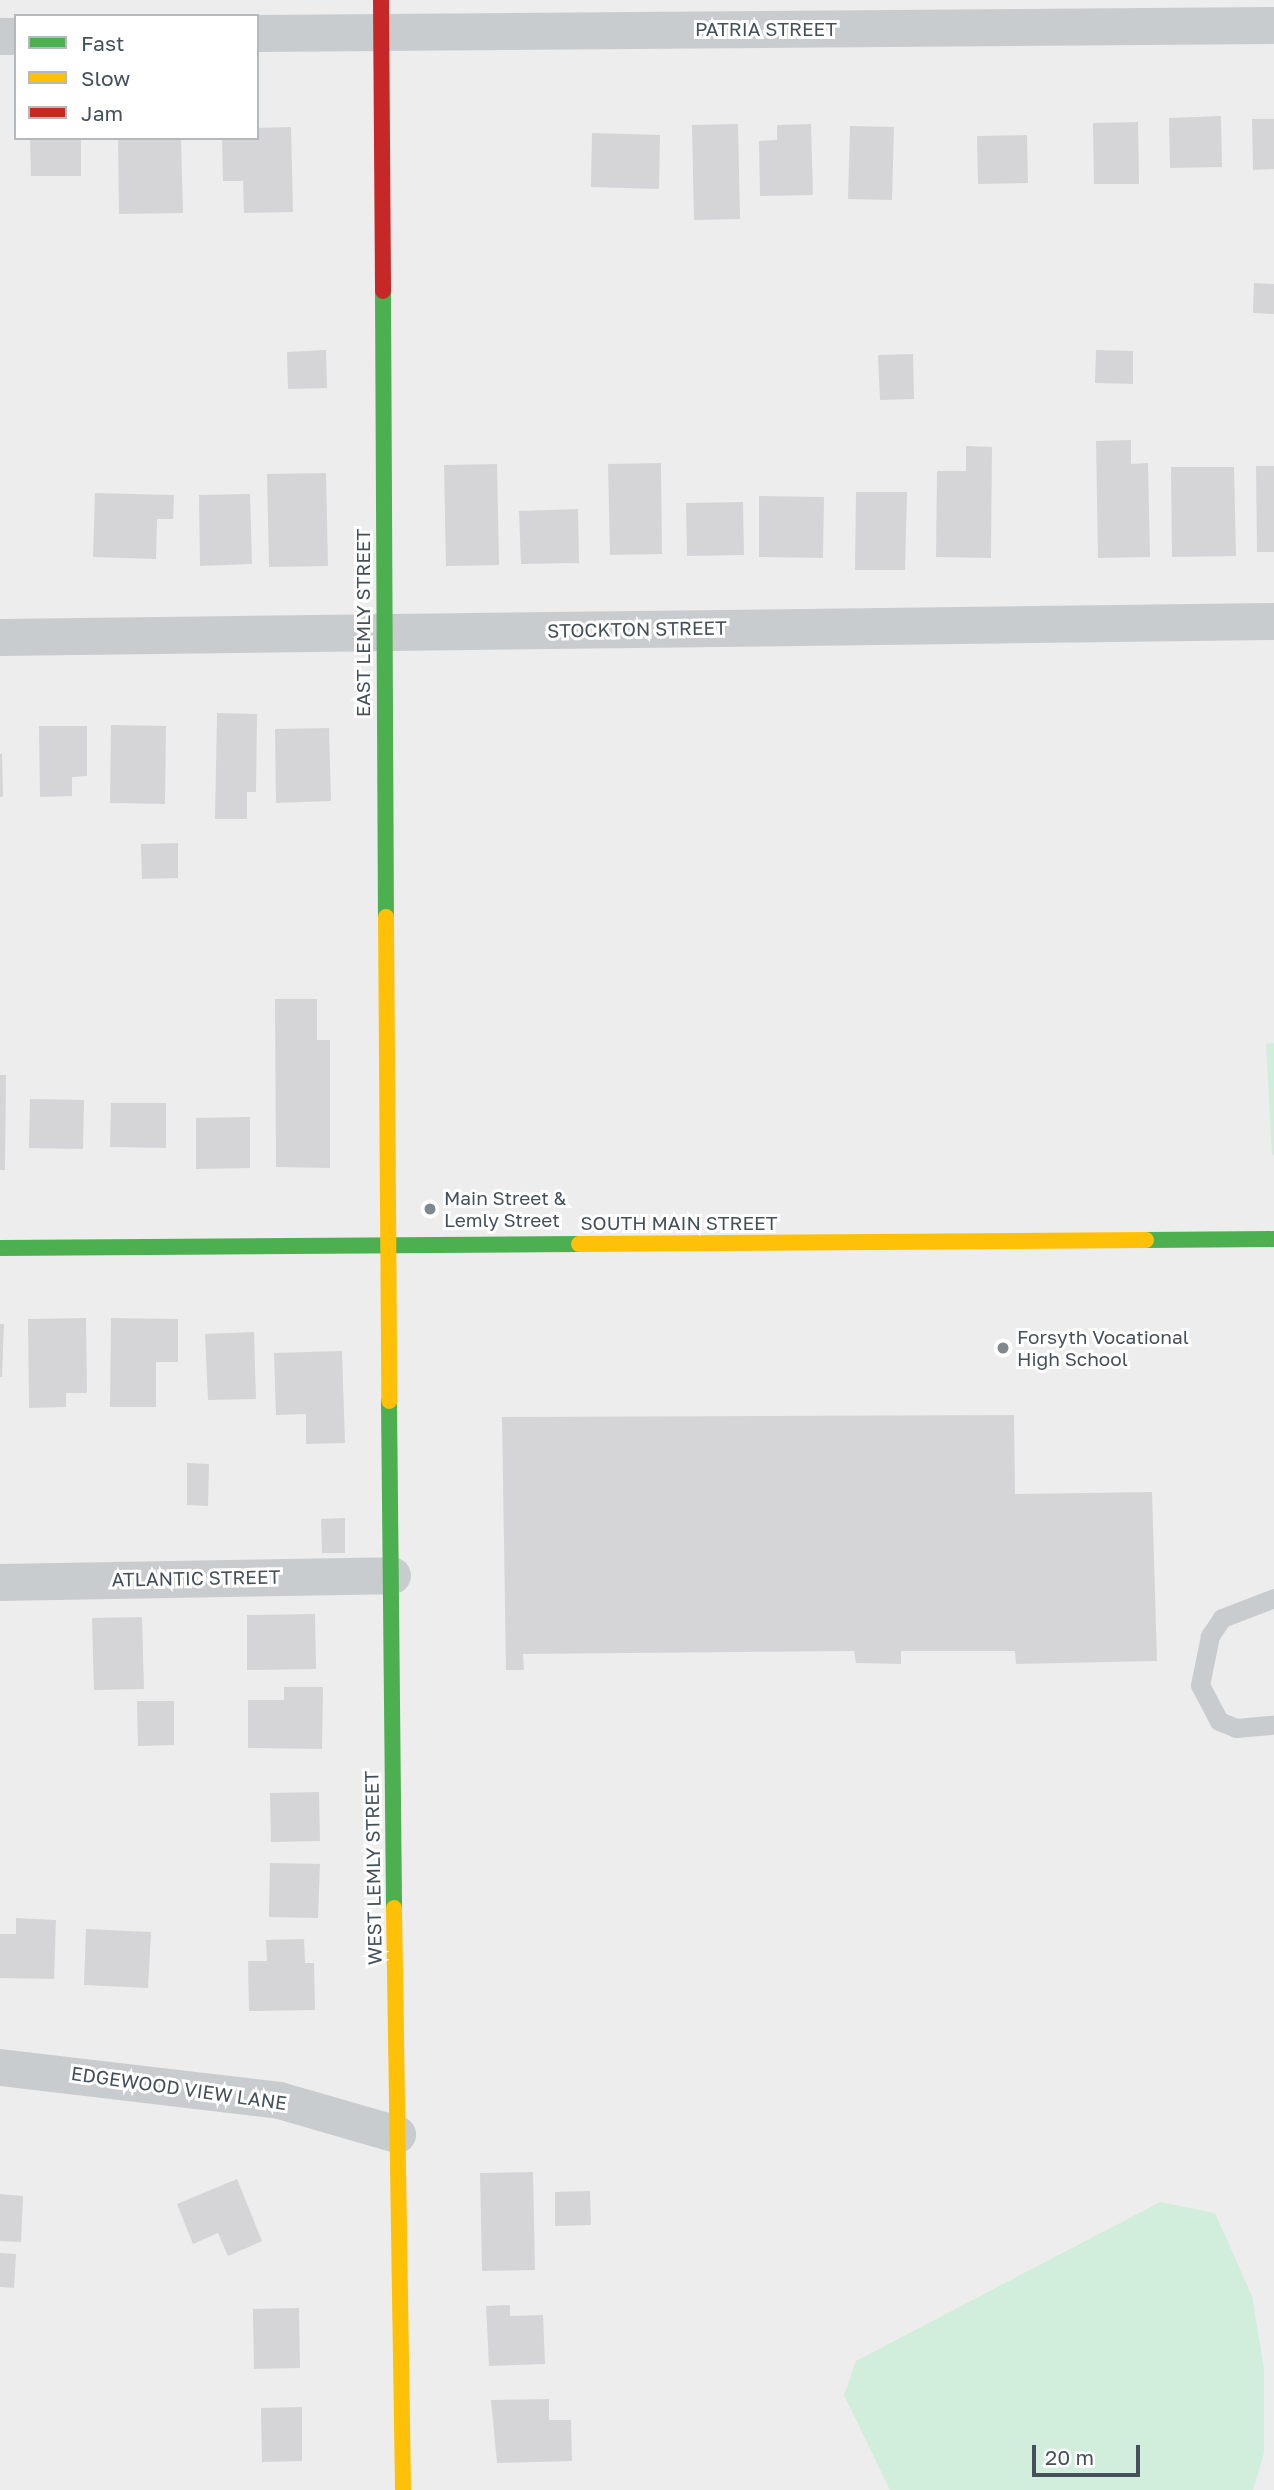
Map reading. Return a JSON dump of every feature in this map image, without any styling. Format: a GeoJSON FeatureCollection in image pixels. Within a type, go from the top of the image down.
{"type":"FeatureCollection","features":[{"type":"Feature","properties":{"kind":"street","name":"PATRIA STREET"},"geometry":{"type":"LineString","coordinates":[[259,33],[381,16],[1274,25]]}},
{"type":"Feature","properties":{"kind":"street","name":"EAST LEMLY STREET"},"geometry":{"type":"LineString","coordinates":[[381,16],[391,1246]]}},
{"type":"Feature","properties":{"kind":"street","name":"STOCKTON STREET"},"geometry":{"type":"LineString","coordinates":[[0,637],[1274,621]]}},
{"type":"Feature","properties":{"kind":"street","name":"SOUTH MAIN STREET"},"geometry":{"type":"LineString","coordinates":[[0,1248],[1274,1239]]}},
{"type":"Feature","properties":{"kind":"street","name":"WEST LEMLY STREET"},"geometry":{"type":"LineString","coordinates":[[391,1246],[397,2134],[403,2490]]}},
{"type":"Feature","properties":{"kind":"street","name":"ATLANTIC STREET"},"geometry":{"type":"LineString","coordinates":[[0,1582],[392,1575]]}},
{"type":"Feature","properties":{"kind":"street","name":"EDGEWOOD VIEW LANE"},"geometry":{"type":"LineString","coordinates":[[0,2067],[279,2100],[397,2134]]}},
{"type":"Feature","properties":{"kind":"lane"},"geometry":{"type":"LineString","coordinates":[[1274,1598],[1222,1618],[1210,1636],[1200,1685],[1219,1721],[1236,1728],[1274,1725]]}},
{"type":"Feature","properties":{"kind":"green space"},"geometry":{"type":"Polygon","coordinates":[[[1274,1043],[1274,1155],[1272,1155],[1266,1044],[1274,1043]]]}},
{"type":"Feature","properties":{"kind":"green space"},"geometry":{"type":"Polygon","coordinates":[[[1160,2202],[1215,2213],[1252,2296],[1264,2369],[1264,2453],[1253,2490],[890,2490],[844,2395],[856,2361],[1160,2202]]]}},
{"type":"Feature","properties":{"kind":"building"},"geometry":{"type":"Polygon","coordinates":[[[1221,116],[1222,167],[1170,168],[1169,118],[1221,116]]]}},
{"type":"Feature","properties":{"kind":"building"},"geometry":{"type":"Polygon","coordinates":[[[1252,119],[1274,119],[1274,169],[1253,170],[1252,119]]]}},
{"type":"Feature","properties":{"kind":"building"},"geometry":{"type":"Polygon","coordinates":[[[1138,122],[1139,184],[1094,184],[1093,123],[1138,122]]]}},
{"type":"Feature","properties":{"kind":"building"},"geometry":{"type":"Polygon","coordinates":[[[738,124],[740,219],[694,220],[692,125],[738,124]]]}},
{"type":"Feature","properties":{"kind":"building"},"geometry":{"type":"Polygon","coordinates":[[[811,124],[813,195],[760,196],[759,141],[777,140],[777,125],[811,124]]]}},
{"type":"Feature","properties":{"kind":"building"},"geometry":{"type":"Polygon","coordinates":[[[850,126],[894,127],[892,200],[848,199],[850,126]]]}},
{"type":"Feature","properties":{"kind":"building"},"geometry":{"type":"Polygon","coordinates":[[[291,127],[293,212],[244,213],[243,181],[223,181],[222,140],[259,140],[259,128],[291,127]]]}},
{"type":"Feature","properties":{"kind":"building"},"geometry":{"type":"Polygon","coordinates":[[[592,133],[660,135],[659,189],[591,187],[592,133]]]}},
{"type":"Feature","properties":{"kind":"building"},"geometry":{"type":"Polygon","coordinates":[[[1027,135],[1028,183],[978,184],[977,136],[1027,135]]]}},
{"type":"Feature","properties":{"kind":"building"},"geometry":{"type":"Polygon","coordinates":[[[30,140],[81,140],[81,176],[31,176],[30,140]]]}},
{"type":"Feature","properties":{"kind":"building"},"geometry":{"type":"Polygon","coordinates":[[[118,140],[181,140],[183,213],[119,214],[118,140]]]}},
{"type":"Feature","properties":{"kind":"building"},"geometry":{"type":"Polygon","coordinates":[[[1254,283],[1274,284],[1274,314],[1253,313],[1254,283]]]}},
{"type":"Feature","properties":{"kind":"building"},"geometry":{"type":"Polygon","coordinates":[[[326,350],[327,388],[288,389],[287,352],[326,350]]]}},
{"type":"Feature","properties":{"kind":"building"},"geometry":{"type":"Polygon","coordinates":[[[1096,350],[1133,351],[1133,384],[1095,383],[1096,350]]]}},
{"type":"Feature","properties":{"kind":"building"},"geometry":{"type":"Polygon","coordinates":[[[913,354],[914,399],[880,400],[878,355],[913,354]]]}},
{"type":"Feature","properties":{"kind":"building"},"geometry":{"type":"Polygon","coordinates":[[[1131,440],[1131,464],[1148,463],[1150,557],[1098,558],[1096,441],[1131,440]]]}},
{"type":"Feature","properties":{"kind":"building"},"geometry":{"type":"Polygon","coordinates":[[[966,446],[992,447],[991,558],[936,557],[937,471],[966,471],[966,446]]]}},
{"type":"Feature","properties":{"kind":"building"},"geometry":{"type":"Polygon","coordinates":[[[661,463],[662,554],[610,555],[608,464],[661,463]]]}},
{"type":"Feature","properties":{"kind":"building"},"geometry":{"type":"Polygon","coordinates":[[[497,464],[499,565],[446,566],[444,465],[497,464]]]}},
{"type":"Feature","properties":{"kind":"building"},"geometry":{"type":"Polygon","coordinates":[[[1256,466],[1274,466],[1274,552],[1257,552],[1256,466]]]}},
{"type":"Feature","properties":{"kind":"building"},"geometry":{"type":"Polygon","coordinates":[[[1171,467],[1234,467],[1236,556],[1172,557],[1171,467]]]}},
{"type":"Feature","properties":{"kind":"building"},"geometry":{"type":"Polygon","coordinates":[[[326,473],[328,566],[269,567],[267,474],[326,473]]]}},
{"type":"Feature","properties":{"kind":"building"},"geometry":{"type":"Polygon","coordinates":[[[856,492],[907,492],[905,570],[855,570],[856,492]]]}},
{"type":"Feature","properties":{"kind":"building"},"geometry":{"type":"Polygon","coordinates":[[[95,493],[174,495],[173,519],[157,519],[156,559],[93,557],[95,493]]]}},
{"type":"Feature","properties":{"kind":"building"},"geometry":{"type":"Polygon","coordinates":[[[250,494],[252,564],[200,566],[199,495],[250,494]]]}},
{"type":"Feature","properties":{"kind":"building"},"geometry":{"type":"Polygon","coordinates":[[[759,496],[824,497],[823,558],[759,557],[759,496]]]}},
{"type":"Feature","properties":{"kind":"building"},"geometry":{"type":"Polygon","coordinates":[[[743,502],[744,555],[687,556],[686,503],[743,502]]]}},
{"type":"Feature","properties":{"kind":"building"},"geometry":{"type":"Polygon","coordinates":[[[578,509],[579,563],[521,564],[519,511],[578,509]]]}},
{"type":"Feature","properties":{"kind":"building"},"geometry":{"type":"Polygon","coordinates":[[[217,713],[257,714],[256,792],[247,792],[247,819],[215,819],[217,713]]]}},
{"type":"Feature","properties":{"kind":"building"},"geometry":{"type":"Polygon","coordinates":[[[111,725],[166,726],[165,804],[110,803],[111,725]]]}},
{"type":"Feature","properties":{"kind":"building"},"geometry":{"type":"Polygon","coordinates":[[[39,726],[87,726],[87,776],[72,777],[72,796],[40,797],[39,726]]]}},
{"type":"Feature","properties":{"kind":"building"},"geometry":{"type":"Polygon","coordinates":[[[329,728],[331,801],[276,803],[275,729],[329,728]]]}},
{"type":"Feature","properties":{"kind":"building"},"geometry":{"type":"Polygon","coordinates":[[[2,754],[3,797],[0,797],[2,754]]]}},
{"type":"Feature","properties":{"kind":"building"},"geometry":{"type":"Polygon","coordinates":[[[178,843],[178,878],[142,879],[141,844],[178,843]]]}},
{"type":"Feature","properties":{"kind":"building"},"geometry":{"type":"Polygon","coordinates":[[[275,999],[317,999],[317,1040],[330,1040],[330,1168],[276,1167],[275,999]]]}},
{"type":"Feature","properties":{"kind":"building"},"geometry":{"type":"Polygon","coordinates":[[[0,1075],[6,1075],[5,1170],[0,1170],[0,1075]]]}},
{"type":"Feature","properties":{"kind":"building"},"geometry":{"type":"Polygon","coordinates":[[[30,1099],[84,1100],[83,1149],[29,1148],[30,1099]]]}},
{"type":"Feature","properties":{"kind":"building"},"geometry":{"type":"Polygon","coordinates":[[[111,1103],[166,1103],[166,1148],[110,1147],[111,1103]]]}},
{"type":"Feature","properties":{"kind":"building"},"geometry":{"type":"Polygon","coordinates":[[[250,1117],[250,1168],[196,1169],[196,1118],[250,1117]]]}},
{"type":"Feature","properties":{"kind":"building"},"geometry":{"type":"Polygon","coordinates":[[[86,1318],[87,1393],[66,1393],[66,1407],[29,1408],[28,1319],[86,1318]]]}},
{"type":"Feature","properties":{"kind":"building"},"geometry":{"type":"Polygon","coordinates":[[[111,1318],[178,1319],[178,1362],[156,1362],[156,1407],[110,1407],[111,1318]]]}},
{"type":"Feature","properties":{"kind":"building"},"geometry":{"type":"Polygon","coordinates":[[[0,1324],[4,1324],[2,1377],[0,1377],[0,1324]]]}},
{"type":"Feature","properties":{"kind":"building"},"geometry":{"type":"Polygon","coordinates":[[[254,1332],[256,1399],[208,1400],[205,1334],[254,1332]]]}},
{"type":"Feature","properties":{"kind":"building"},"geometry":{"type":"Polygon","coordinates":[[[342,1351],[345,1443],[306,1444],[306,1414],[276,1415],[274,1353],[342,1351]]]}},
{"type":"Feature","properties":{"kind":"building"},"geometry":{"type":"Polygon","coordinates":[[[1014,1415],[1015,1494],[1152,1492],[1157,1661],[1016,1664],[1015,1651],[901,1651],[901,1664],[856,1663],[854,1651],[523,1654],[524,1670],[506,1670],[502,1417],[1014,1415]]]}},
{"type":"Feature","properties":{"kind":"building"},"geometry":{"type":"Polygon","coordinates":[[[187,1463],[209,1464],[208,1506],[187,1505],[187,1463]]]}},
{"type":"Feature","properties":{"kind":"building"},"geometry":{"type":"Polygon","coordinates":[[[345,1518],[345,1553],[322,1553],[321,1519],[345,1518]]]}},
{"type":"Feature","properties":{"kind":"building"},"geometry":{"type":"Polygon","coordinates":[[[315,1614],[316,1669],[247,1670],[247,1615],[315,1614]]]}},
{"type":"Feature","properties":{"kind":"building"},"geometry":{"type":"Polygon","coordinates":[[[142,1617],[144,1689],[94,1690],[92,1618],[142,1617]]]}},
{"type":"Feature","properties":{"kind":"building"},"geometry":{"type":"Polygon","coordinates":[[[284,1687],[323,1687],[322,1749],[248,1748],[248,1700],[284,1700],[284,1687]]]}},
{"type":"Feature","properties":{"kind":"building"},"geometry":{"type":"Polygon","coordinates":[[[137,1701],[174,1701],[174,1745],[138,1746],[137,1701]]]}},
{"type":"Feature","properties":{"kind":"building"},"geometry":{"type":"Polygon","coordinates":[[[319,1792],[320,1841],[271,1842],[270,1793],[319,1792]]]}},
{"type":"Feature","properties":{"kind":"building"},"geometry":{"type":"Polygon","coordinates":[[[270,1863],[320,1864],[318,1918],[269,1917],[270,1863]]]}},
{"type":"Feature","properties":{"kind":"building"},"geometry":{"type":"Polygon","coordinates":[[[16,1918],[56,1920],[54,1979],[0,1978],[0,1934],[16,1934],[16,1918]]]}},
{"type":"Feature","properties":{"kind":"building"},"geometry":{"type":"Polygon","coordinates":[[[86,1929],[151,1932],[148,1988],[84,1985],[86,1929]]]}},
{"type":"Feature","properties":{"kind":"building"},"geometry":{"type":"Polygon","coordinates":[[[304,1939],[305,1963],[314,1963],[315,2010],[249,2011],[248,1961],[267,1961],[266,1940],[304,1939]]]}},
{"type":"Feature","properties":{"kind":"building"},"geometry":{"type":"Polygon","coordinates":[[[533,2172],[535,2270],[482,2271],[480,2173],[533,2172]]]}},
{"type":"Feature","properties":{"kind":"building"},"geometry":{"type":"Polygon","coordinates":[[[237,2179],[262,2241],[228,2256],[218,2233],[193,2244],[177,2204],[237,2179]]]}},
{"type":"Feature","properties":{"kind":"building"},"geometry":{"type":"Polygon","coordinates":[[[590,2191],[591,2225],[555,2226],[555,2192],[590,2191]]]}},
{"type":"Feature","properties":{"kind":"building"},"geometry":{"type":"Polygon","coordinates":[[[0,2194],[23,2196],[21,2242],[0,2241],[0,2194]]]}},
{"type":"Feature","properties":{"kind":"building"},"geometry":{"type":"Polygon","coordinates":[[[0,2253],[16,2254],[14,2288],[0,2287],[0,2253]]]}},
{"type":"Feature","properties":{"kind":"building"},"geometry":{"type":"Polygon","coordinates":[[[510,2305],[510,2316],[543,2315],[545,2364],[489,2366],[486,2306],[510,2305]]]}},
{"type":"Feature","properties":{"kind":"building"},"geometry":{"type":"Polygon","coordinates":[[[299,2308],[300,2368],[254,2369],[253,2309],[299,2308]]]}},
{"type":"Feature","properties":{"kind":"building"},"geometry":{"type":"Polygon","coordinates":[[[549,2399],[549,2420],[571,2420],[572,2461],[497,2463],[491,2400],[549,2399]]]}},
{"type":"Feature","properties":{"kind":"building"},"geometry":{"type":"Polygon","coordinates":[[[302,2407],[302,2461],[262,2462],[261,2408],[302,2407]]]}},
{"type":"Feature","properties":{"kind":"traffic: fast"},"geometry":{"type":"LineString","coordinates":[[383,291],[386,917]]}},
{"type":"Feature","properties":{"kind":"traffic: fast"},"geometry":{"type":"LineString","coordinates":[[1146,1240],[1274,1239]]}},
{"type":"Feature","properties":{"kind":"traffic: fast"},"geometry":{"type":"LineString","coordinates":[[0,1248],[579,1244]]}},
{"type":"Feature","properties":{"kind":"traffic: fast"},"geometry":{"type":"LineString","coordinates":[[389,1401],[394,1908]]}},
{"type":"Feature","properties":{"kind":"traffic: slow"},"geometry":{"type":"LineString","coordinates":[[386,917],[389,1401]]}},
{"type":"Feature","properties":{"kind":"traffic: slow"},"geometry":{"type":"LineString","coordinates":[[579,1244],[1146,1240]]}},
{"type":"Feature","properties":{"kind":"traffic: slow"},"geometry":{"type":"LineString","coordinates":[[394,1908],[403,2490]]}},
{"type":"Feature","properties":{"kind":"traffic: jam"},"geometry":{"type":"LineString","coordinates":[[381,0],[383,291]]}},
{"type":"Feature","properties":{"kind":"place","name":"Main Street & Lemly Street"},"geometry":{"type":"Point","coordinates":[430,1209]}},
{"type":"Feature","properties":{"kind":"place","name":"Forsyth Vocational High School"},"geometry":{"type":"Point","coordinates":[1003,1348]}}]}
